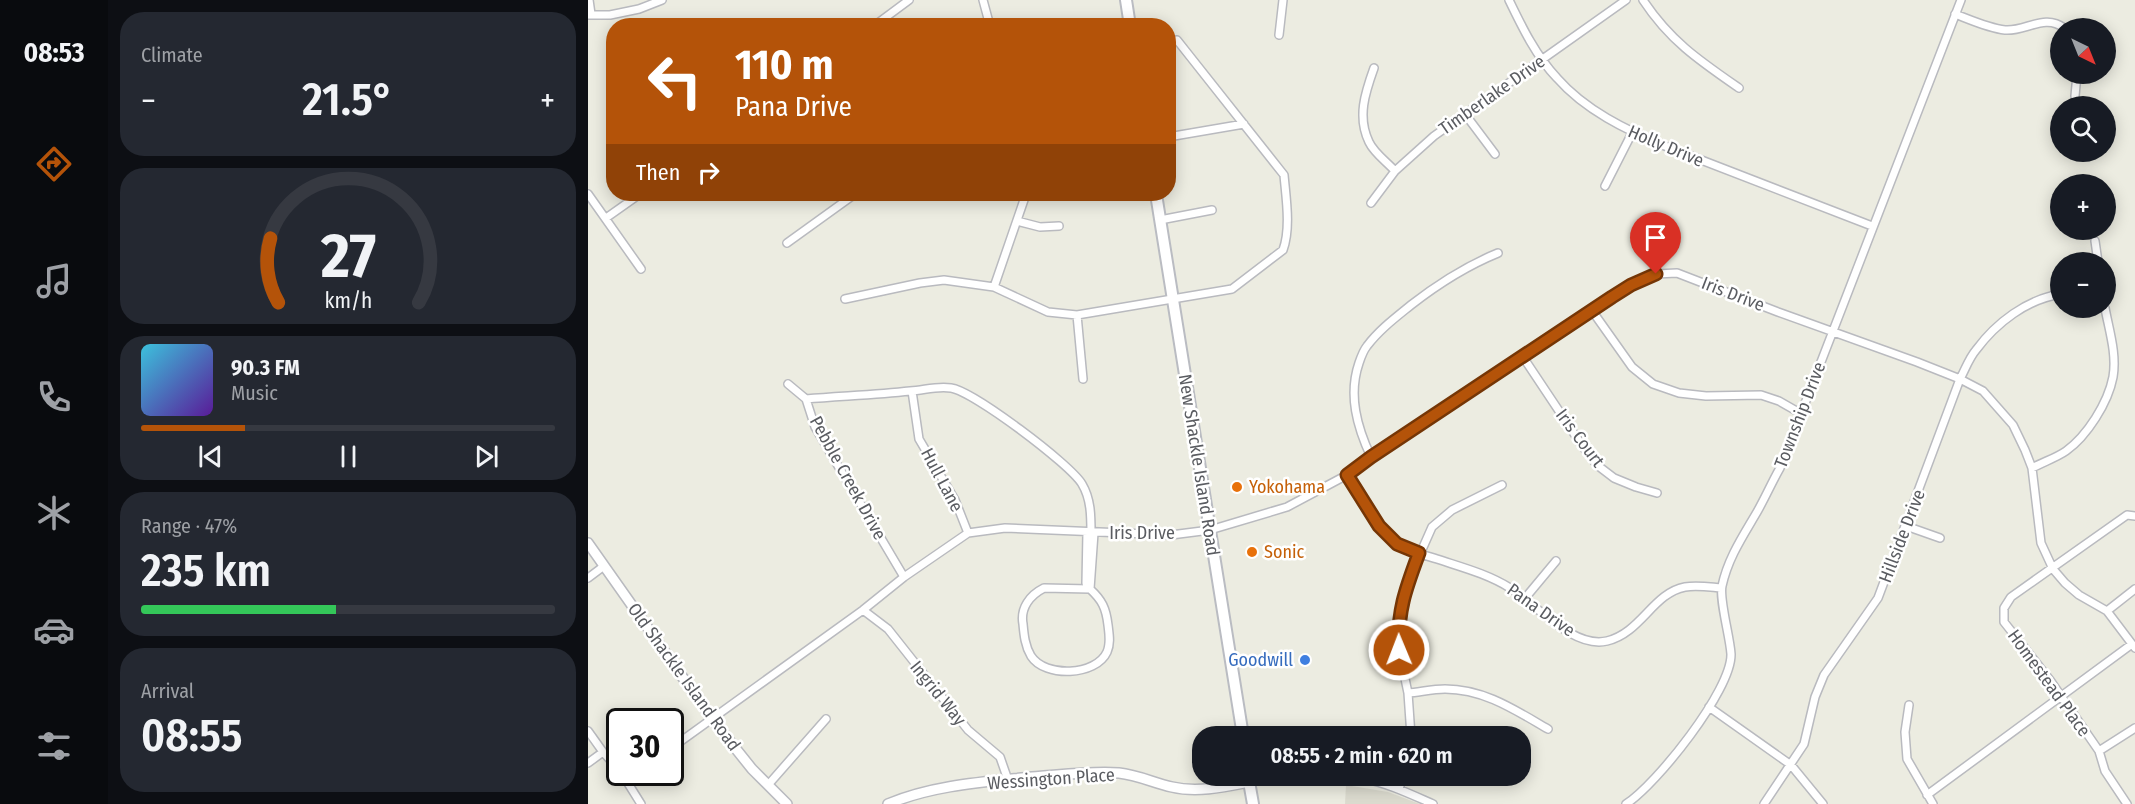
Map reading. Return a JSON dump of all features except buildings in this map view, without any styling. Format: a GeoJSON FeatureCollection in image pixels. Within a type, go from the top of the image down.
{"type":"FeatureCollection","features":[{"type":"Feature","properties":{"kind":"main road"},"geometry":{"type":"LineString","coordinates":[[1126,0],[1129,18]]}},
{"type":"Feature","properties":{"kind":"main road","name":"New Shackle Island Road"},"geometry":{"type":"LineString","coordinates":[[1157,201],[1241,726]]}},
{"type":"Feature","properties":{"kind":"main road"},"geometry":{"type":"LineString","coordinates":[[1250,786],[1253,804]]}},
{"type":"Feature","properties":{"kind":"street"},"geometry":{"type":"LineString","coordinates":[[590,0],[590,14],[610,15],[639,9],[662,0]]}},
{"type":"Feature","properties":{"kind":"street"},"geometry":{"type":"LineString","coordinates":[[885,18],[909,0]]}},
{"type":"Feature","properties":{"kind":"street"},"geometry":{"type":"LineString","coordinates":[[983,0],[988,18]]}},
{"type":"Feature","properties":{"kind":"street"},"geometry":{"type":"LineString","coordinates":[[1279,35],[1283,0]]}},
{"type":"Feature","properties":{"kind":"street","name":"Holly Drive"},"geometry":{"type":"LineString","coordinates":[[1509,0],[1542,60],[1557,79],[1600,114],[1632,133],[1719,169],[1770,186],[1872,226]]}},
{"type":"Feature","properties":{"kind":"street","name":"Timberlake Drive"},"geometry":{"type":"LineString","coordinates":[[1371,203],[1395,171],[1434,136],[1626,0]]}},
{"type":"Feature","properties":{"kind":"street"},"geometry":{"type":"LineString","coordinates":[[1643,0],[1665,31],[1687,51],[1739,87]]}},
{"type":"Feature","properties":{"kind":"street","name":"Township Drive"},"geometry":{"type":"LineString","coordinates":[[1626,804],[1656,779],[1709,707],[1723,683],[1731,656],[1721,588],[1734,549],[1780,468],[1961,0]]}},
{"type":"Feature","properties":{"kind":"street"},"geometry":{"type":"LineString","coordinates":[[1955,14],[2009,31],[2045,21],[2050,22]]}},
{"type":"Feature","properties":{"kind":"street"},"geometry":{"type":"LineString","coordinates":[[845,299],[920,282],[944,280],[994,287],[1048,312],[1077,315],[1232,289],[1283,250],[1286,241],[1284,175],[1176,40]]}},
{"type":"Feature","properties":{"kind":"street"},"geometry":{"type":"LineString","coordinates":[[1374,68],[1365,93],[1362,116],[1369,144],[1395,171]]}},
{"type":"Feature","properties":{"kind":"street"},"geometry":{"type":"LineString","coordinates":[[2075,96],[2076,84]]}},
{"type":"Feature","properties":{"kind":"street"},"geometry":{"type":"LineString","coordinates":[[1465,114],[1495,154]]}},
{"type":"Feature","properties":{"kind":"street"},"geometry":{"type":"LineString","coordinates":[[1176,136],[1244,124]]}},
{"type":"Feature","properties":{"kind":"street"},"geometry":{"type":"LineString","coordinates":[[1605,186],[1632,133]]}},
{"type":"Feature","properties":{"kind":"street"},"geometry":{"type":"LineString","coordinates":[[588,194],[641,269]]}},
{"type":"Feature","properties":{"kind":"street"},"geometry":{"type":"LineString","coordinates":[[606,218],[630,201]]}},
{"type":"Feature","properties":{"kind":"street"},"geometry":{"type":"LineString","coordinates":[[787,243],[845,201]]}},
{"type":"Feature","properties":{"kind":"street"},"geometry":{"type":"LineString","coordinates":[[994,287],[1024,201]]}},
{"type":"Feature","properties":{"kind":"street"},"geometry":{"type":"LineString","coordinates":[[1160,220],[1212,210]]}},
{"type":"Feature","properties":{"kind":"street"},"geometry":{"type":"LineString","coordinates":[[1017,221],[1040,227],[1059,226]]}},
{"type":"Feature","properties":{"kind":"street"},"geometry":{"type":"LineString","coordinates":[[2095,241],[2097,252]]}},
{"type":"Feature","properties":{"kind":"street"},"geometry":{"type":"LineString","coordinates":[[1371,457],[1360,434],[1354,407],[1356,373],[1365,348],[1386,325],[1444,280],[1498,253]]}},
{"type":"Feature","properties":{"kind":"street","name":"Iris Drive"},"geometry":{"type":"LineString","coordinates":[[684,739],[863,610],[904,577],[968,533],[1005,528],[1171,535],[1210,530],[1287,507],[1347,475],[1631,285],[1656,274],[1677,273],[1832,332],[1877,346],[1960,380],[1983,392],[2013,425],[2032,468],[2041,543],[2053,569],[2079,595],[2107,611],[2134,646]]}},
{"type":"Feature","properties":{"kind":"street","name":"Hillside Drive"},"geometry":{"type":"LineString","coordinates":[[1764,804],[1804,744],[1815,697],[1824,675],[1878,598],[1960,380],[1974,352],[1992,331],[2033,302],[2050,297]]}},
{"type":"Feature","properties":{"kind":"street"},"geometry":{"type":"LineString","coordinates":[[1593,312],[1632,367],[1653,384],[1678,393],[1706,396],[1761,395],[1779,401],[1800,413]]}},
{"type":"Feature","properties":{"kind":"street"},"geometry":{"type":"LineString","coordinates":[[1077,315],[1083,379]]}},
{"type":"Feature","properties":{"kind":"street"},"geometry":{"type":"LineString","coordinates":[[2032,468],[2065,452],[2078,441],[2085,435],[2101,409],[2113,377],[2112,344],[2107,318]]}},
{"type":"Feature","properties":{"kind":"street","name":"Iris Court"},"geometry":{"type":"LineString","coordinates":[[1523,357],[1597,465],[1614,478],[1658,493]]}},
{"type":"Feature","properties":{"kind":"street","name":"Pebble Creek Drive"},"geometry":{"type":"LineString","coordinates":[[788,384],[806,399],[815,427],[904,577]]}},
{"type":"Feature","properties":{"kind":"street"},"geometry":{"type":"LineString","coordinates":[[806,399],[912,391],[936,386],[954,388],[969,394],[989,407],[1072,470],[1083,485],[1091,507],[1088,589],[1105,607],[1110,638],[1106,654],[1096,666],[1089,668],[1057,671],[1044,667],[1031,656],[1025,642],[1021,614],[1026,604],[1037,591],[1044,588],[1088,589]]}},
{"type":"Feature","properties":{"kind":"street","name":"Hull Lane"},"geometry":{"type":"LineString","coordinates":[[912,391],[919,439],[955,500],[968,533]]}},
{"type":"Feature","properties":{"kind":"street","name":"Pana Drive"},"geometry":{"type":"LineString","coordinates":[[1347,475],[1379,526],[1397,544],[1484,575],[1526,597],[1555,623],[1589,641],[1605,642],[1624,634],[1665,596],[1682,587],[1721,588]]}},
{"type":"Feature","properties":{"kind":"street"},"geometry":{"type":"LineString","coordinates":[[1410,726],[1408,693],[1399,650],[1398,626],[1407,588],[1419,553],[1432,526],[1452,510],[1502,485]]}},
{"type":"Feature","properties":{"kind":"street","name":"Homestead Place"},"geometry":{"type":"LineString","coordinates":[[2127,804],[2105,771],[2099,751],[2050,680],[2004,622],[2004,608],[2012,597],[2115,522],[2127,515],[2135,516]]}},
{"type":"Feature","properties":{"kind":"street"},"geometry":{"type":"LineString","coordinates":[[1906,526],[1940,538]]}},
{"type":"Feature","properties":{"kind":"street","name":"Old Shackle Island Road"},"geometry":{"type":"LineString","coordinates":[[588,543],[712,719],[733,746],[787,804]]}},
{"type":"Feature","properties":{"kind":"street"},"geometry":{"type":"LineString","coordinates":[[1526,597],[1556,561]]}},
{"type":"Feature","properties":{"kind":"street"},"geometry":{"type":"LineString","coordinates":[[588,578],[604,566]]}},
{"type":"Feature","properties":{"kind":"street"},"geometry":{"type":"LineString","coordinates":[[2107,611],[2135,589]]}},
{"type":"Feature","properties":{"kind":"street","name":"Ingrid Way"},"geometry":{"type":"LineString","coordinates":[[863,610],[888,629],[968,730],[1000,757],[1008,780]]}},
{"type":"Feature","properties":{"kind":"street"},"geometry":{"type":"LineString","coordinates":[[1927,795],[2134,646]]}},
{"type":"Feature","properties":{"kind":"street"},"geometry":{"type":"LineString","coordinates":[[1408,693],[1445,689],[1483,696],[1505,704],[1548,729]]}},
{"type":"Feature","properties":{"kind":"street"},"geometry":{"type":"LineString","coordinates":[[1910,705],[1905,732],[1907,759],[1933,804]]}},
{"type":"Feature","properties":{"kind":"street"},"geometry":{"type":"LineString","coordinates":[[1709,707],[1791,765],[1823,804]]}},
{"type":"Feature","properties":{"kind":"street"},"geometry":{"type":"LineString","coordinates":[[768,785],[826,719]]}},
{"type":"Feature","properties":{"kind":"street"},"geometry":{"type":"LineString","coordinates":[[2099,751],[2135,728]]}},
{"type":"Feature","properties":{"kind":"street"},"geometry":{"type":"LineString","coordinates":[[588,730],[606,756]]}},
{"type":"Feature","properties":{"kind":"street"},"geometry":{"type":"LineString","coordinates":[[588,763],[603,752]]}},
{"type":"Feature","properties":{"kind":"street","name":"Wessington Place"},"geometry":{"type":"LineString","coordinates":[[888,804],[931,789],[1096,772],[1137,776],[1172,787],[1192,790],[1227,786]]}},
{"type":"Feature","properties":{"kind":"street"},"geometry":{"type":"LineString","coordinates":[[630,786],[641,804]]}},
{"type":"Feature","properties":{"kind":"street"},"geometry":{"type":"LineString","coordinates":[[1388,786],[1432,804]]}},
{"type":"Feature","properties":{"kind":"shaded area"},"geometry":{"type":"Polygon","coordinates":[[[1346,786],[1352,786],[1388,792],[1420,804],[1345,804],[1346,786]]]}},
{"type":"Feature","properties":{"kind":"place","name":"Yokohama"},"geometry":{"type":"Point","coordinates":[1237,487]}},
{"type":"Feature","properties":{"kind":"place","name":"Sonic"},"geometry":{"type":"Point","coordinates":[1252,552]}},
{"type":"Feature","properties":{"kind":"place","name":"Goodwill"},"geometry":{"type":"Point","coordinates":[1305,660]}},
{"type":"Feature","properties":{"kind":"route"},"geometry":{"type":"LineString","coordinates":[[1399,650],[1398,626],[1402,605],[1419,553],[1397,544],[1379,526],[1347,475],[1593,312],[1612,297],[1631,285],[1656,274]]}}]}
